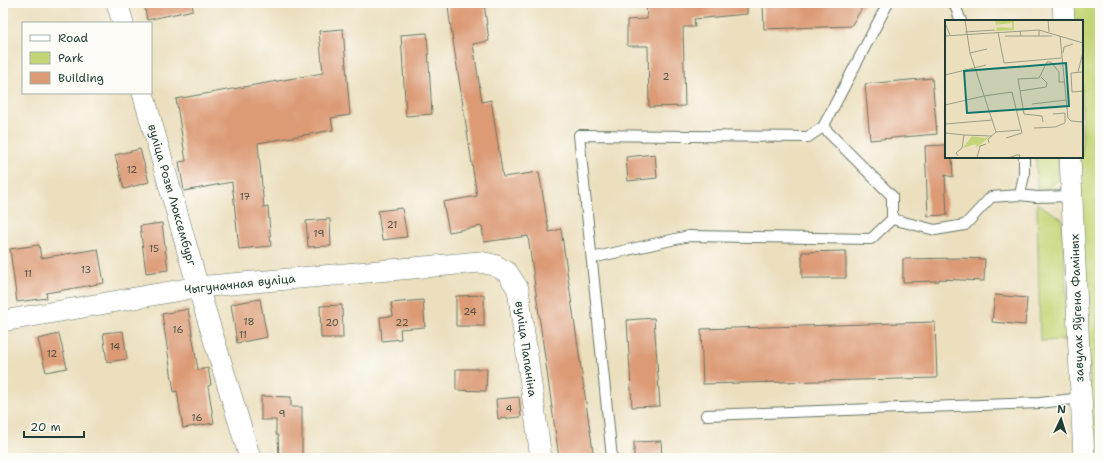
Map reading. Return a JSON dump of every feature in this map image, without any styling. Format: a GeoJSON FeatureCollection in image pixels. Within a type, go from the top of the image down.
{"type":"FeatureCollection","features":[{"type":"Feature","properties":{"kind":"street"},"geometry":{"type":"LineString","coordinates":[[118,3],[123,22]]}},
{"type":"Feature","properties":{"kind":"street"},"geometry":{"type":"LineString","coordinates":[[1063,3],[1064,20]]}},
{"type":"Feature","properties":{"kind":"street","name":"вуліца Розы Люксембург"},"geometry":{"type":"LineString","coordinates":[[143,94],[198,286],[250,458]]}},
{"type":"Feature","properties":{"kind":"street","name":"завулак Яўгена Фаміных"},"geometry":{"type":"LineString","coordinates":[[1070,158],[1084,458]]}},
{"type":"Feature","properties":{"kind":"street","name":"Чыгуначная вуліца"},"geometry":{"type":"LineString","coordinates":[[3,321],[198,286],[480,262]]}},
{"type":"Feature","properties":{"kind":"street","name":"вуліца Папаніна"},"geometry":{"type":"LineString","coordinates":[[480,262],[494,265],[507,272],[518,289],[541,458]]}},
{"type":"Feature","properties":{"kind":"lane"},"geometry":{"type":"LineString","coordinates":[[612,458],[579,135],[808,137],[823,127],[888,3]]}},
{"type":"Feature","properties":{"kind":"lane"},"geometry":{"type":"LineString","coordinates":[[954,3],[961,20]]}},
{"type":"Feature","properties":{"kind":"lane"},"geometry":{"type":"LineString","coordinates":[[592,258],[689,236],[871,239],[892,220],[892,196],[823,127]]}},
{"type":"Feature","properties":{"kind":"lane"},"geometry":{"type":"LineString","coordinates":[[1020,195],[1024,175],[1024,158]]}},
{"type":"Feature","properties":{"kind":"lane"},"geometry":{"type":"LineString","coordinates":[[892,220],[935,230],[965,225],[991,197],[1020,195],[1037,197],[1072,196]]}},
{"type":"Feature","properties":{"kind":"lane"},"geometry":{"type":"LineString","coordinates":[[706,415],[1040,403],[1081,398]]}},
{"type":"Feature","properties":{"kind":"green space"},"geometry":{"type":"Polygon","coordinates":[[[1071,3],[1098,3],[1097,356],[1100,458],[1094,458],[1078,158],[1083,158],[1083,20],[1072,20],[1071,3]]]}},
{"type":"Feature","properties":{"kind":"green space"},"geometry":{"type":"Polygon","coordinates":[[[1036,158],[1058,158],[1058,180],[1048,188],[1037,189],[1036,158]]]}},
{"type":"Feature","properties":{"kind":"green space"},"geometry":{"type":"Polygon","coordinates":[[[1037,203],[1062,219],[1069,340],[1040,341],[1037,203]]]}},
{"type":"Feature","properties":{"kind":"building"},"geometry":{"type":"Polygon","coordinates":[[[144,3],[192,3],[193,10],[147,20],[144,3]]]}},
{"type":"Feature","properties":{"kind":"building"},"geometry":{"type":"Polygon","coordinates":[[[448,3],[484,3],[489,41],[473,44],[482,102],[491,100],[503,177],[539,172],[549,232],[561,229],[594,458],[559,458],[528,236],[484,242],[482,226],[449,232],[443,202],[477,196],[448,3]]]}},
{"type":"Feature","properties":{"kind":"building"},"geometry":{"type":"Polygon","coordinates":[[[646,3],[747,3],[747,14],[694,19],[695,27],[683,27],[685,106],[649,107],[648,46],[627,46],[627,20],[647,19],[646,3]]]}},
{"type":"Feature","properties":{"kind":"building"},"geometry":{"type":"Polygon","coordinates":[[[763,3],[865,3],[851,26],[764,29],[763,3]]]}},
{"type":"Feature","properties":{"kind":"building"},"geometry":{"type":"Polygon","coordinates":[[[343,29],[350,115],[331,118],[333,130],[258,143],[264,208],[268,207],[271,246],[239,249],[232,182],[184,191],[179,162],[186,161],[176,99],[323,73],[319,31],[343,29]]]}},
{"type":"Feature","properties":{"kind":"building"},"geometry":{"type":"Polygon","coordinates":[[[427,33],[432,114],[406,116],[401,35],[427,33]]]}},
{"type":"Feature","properties":{"kind":"building"},"geometry":{"type":"Polygon","coordinates":[[[932,78],[937,134],[870,140],[865,84],[932,78]]]}},
{"type":"Feature","properties":{"kind":"building"},"geometry":{"type":"Polygon","coordinates":[[[945,145],[945,158],[952,158],[953,177],[945,175],[947,215],[928,216],[925,146],[945,145]]]}},
{"type":"Feature","properties":{"kind":"building"},"geometry":{"type":"Polygon","coordinates":[[[140,149],[149,182],[124,189],[115,155],[140,149]]]}},
{"type":"Feature","properties":{"kind":"building"},"geometry":{"type":"Polygon","coordinates":[[[655,154],[657,178],[628,181],[626,157],[655,154]]]}},
{"type":"Feature","properties":{"kind":"building"},"geometry":{"type":"Polygon","coordinates":[[[402,208],[407,237],[382,240],[378,211],[402,208]]]}},
{"type":"Feature","properties":{"kind":"building"},"geometry":{"type":"Polygon","coordinates":[[[330,219],[331,246],[308,247],[306,221],[330,219]]]}},
{"type":"Feature","properties":{"kind":"building"},"geometry":{"type":"Polygon","coordinates":[[[162,223],[168,270],[146,273],[140,226],[162,223]]]}},
{"type":"Feature","properties":{"kind":"building"},"geometry":{"type":"Polygon","coordinates":[[[39,245],[41,258],[98,249],[104,283],[46,293],[47,298],[17,302],[10,249],[39,245]]]}},
{"type":"Feature","properties":{"kind":"building"},"geometry":{"type":"Polygon","coordinates":[[[846,251],[846,278],[802,278],[802,252],[846,251]]]}},
{"type":"Feature","properties":{"kind":"building"},"geometry":{"type":"Polygon","coordinates":[[[903,259],[985,259],[984,281],[939,279],[939,281],[903,282],[903,259]]]}},
{"type":"Feature","properties":{"kind":"building"},"geometry":{"type":"Polygon","coordinates":[[[484,295],[484,326],[456,326],[456,296],[484,295]]]}},
{"type":"Feature","properties":{"kind":"building"},"geometry":{"type":"Polygon","coordinates":[[[995,295],[1027,298],[1025,325],[992,322],[995,295]]]}},
{"type":"Feature","properties":{"kind":"building"},"geometry":{"type":"Polygon","coordinates":[[[260,299],[267,337],[237,343],[231,304],[260,299]]]}},
{"type":"Feature","properties":{"kind":"building"},"geometry":{"type":"Polygon","coordinates":[[[423,300],[425,327],[400,329],[401,339],[382,341],[380,317],[393,316],[391,303],[423,300]]]}},
{"type":"Feature","properties":{"kind":"building"},"geometry":{"type":"Polygon","coordinates":[[[342,305],[343,338],[321,338],[320,306],[342,305]]]}},
{"type":"Feature","properties":{"kind":"building"},"geometry":{"type":"Polygon","coordinates":[[[188,309],[198,370],[208,368],[211,385],[208,386],[214,423],[183,428],[177,391],[174,392],[162,314],[188,309]]]}},
{"type":"Feature","properties":{"kind":"building"},"geometry":{"type":"Polygon","coordinates":[[[654,318],[660,406],[632,407],[627,320],[654,318]]]}},
{"type":"Feature","properties":{"kind":"building"},"geometry":{"type":"Polygon","coordinates":[[[935,322],[937,378],[703,384],[701,329],[935,322]]]}},
{"type":"Feature","properties":{"kind":"building"},"geometry":{"type":"Polygon","coordinates":[[[123,331],[127,359],[107,362],[103,333],[123,331]]]}},
{"type":"Feature","properties":{"kind":"building"},"geometry":{"type":"Polygon","coordinates":[[[59,334],[67,368],[46,372],[38,339],[59,334]]]}},
{"type":"Feature","properties":{"kind":"building"},"geometry":{"type":"Polygon","coordinates":[[[456,369],[487,369],[486,391],[456,390],[456,369]]]}},
{"type":"Feature","properties":{"kind":"building"},"geometry":{"type":"Polygon","coordinates":[[[261,396],[291,397],[291,407],[302,407],[302,458],[279,458],[276,420],[261,420],[261,396]]]}},
{"type":"Feature","properties":{"kind":"building"},"geometry":{"type":"Polygon","coordinates":[[[519,397],[521,417],[498,419],[496,399],[519,397]]]}},
{"type":"Feature","properties":{"kind":"building"},"geometry":{"type":"Polygon","coordinates":[[[661,441],[662,458],[634,458],[634,442],[661,441]]]}}]}
